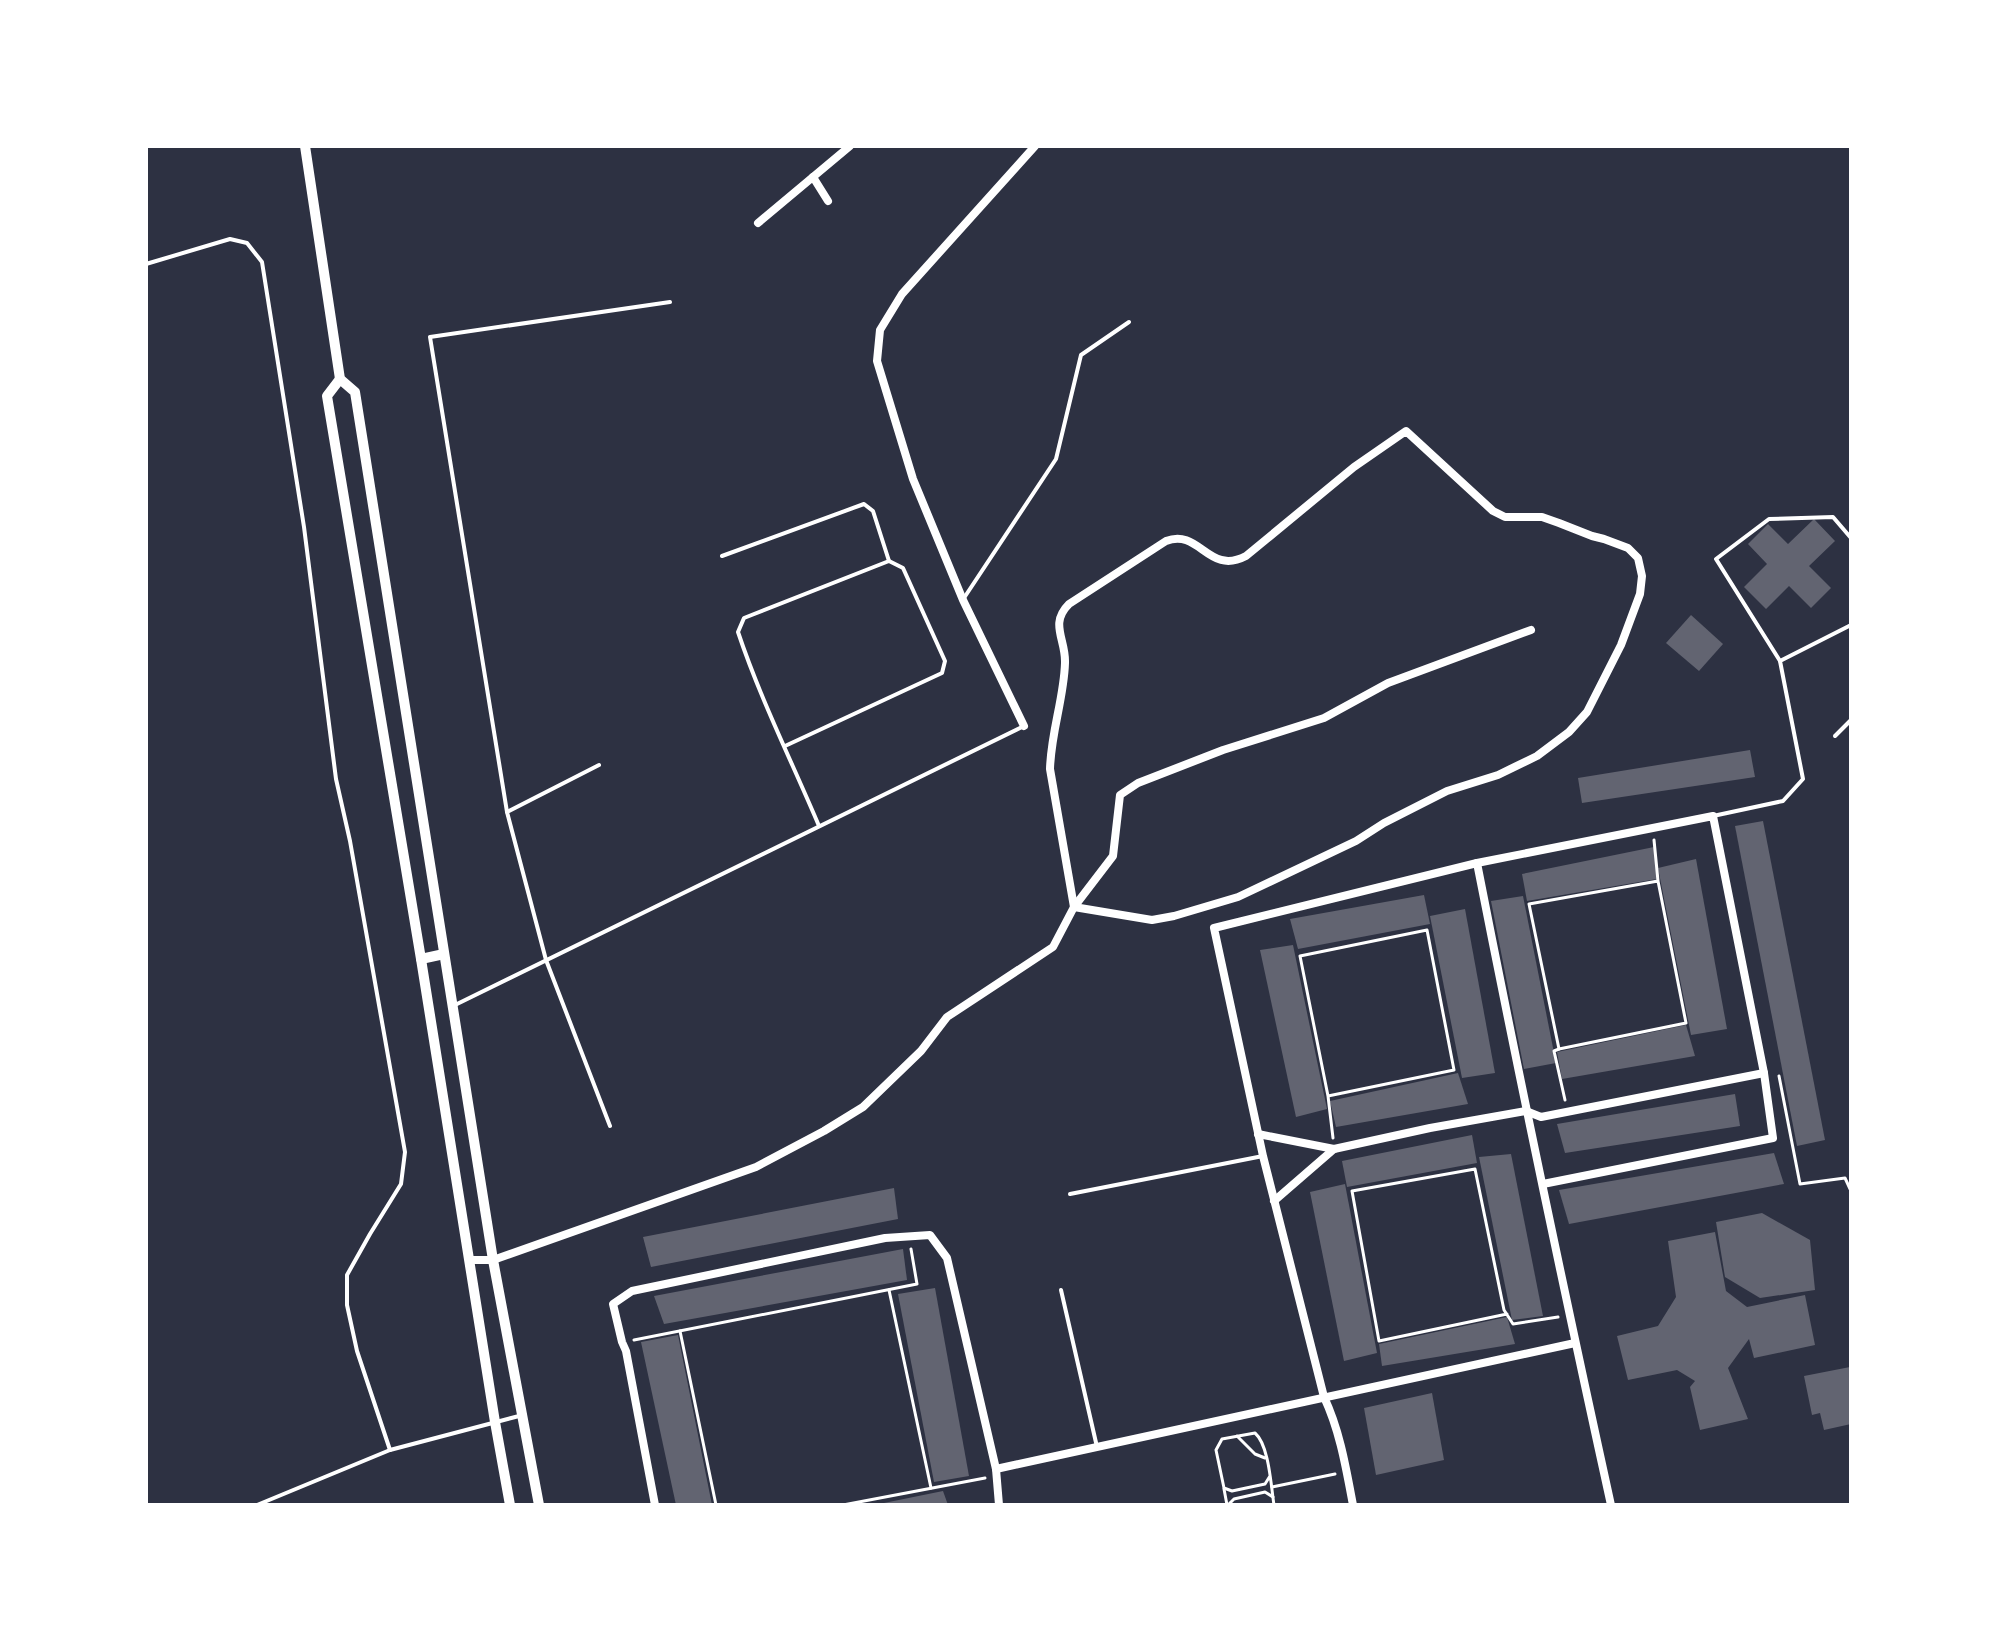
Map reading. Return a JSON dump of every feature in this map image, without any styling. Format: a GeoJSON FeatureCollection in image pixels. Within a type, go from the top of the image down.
{"type":"FeatureCollection","features":[{"type":"Feature","properties":{"kind":"street"},"geometry":{"type":"LineString","coordinates":[[305,146],[340,379],[355,392],[493,1260],[539,1505]]}},
{"type":"Feature","properties":{"kind":"street"},"geometry":{"type":"LineString","coordinates":[[758,223],[850,146]]}},
{"type":"Feature","properties":{"kind":"street"},"geometry":{"type":"LineString","coordinates":[[1024,726],[963,600],[913,479],[877,361],[880,330],[902,294],[1035,146]]}},
{"type":"Feature","properties":{"kind":"street"},"geometry":{"type":"LineString","coordinates":[[813,177],[828,201]]}},
{"type":"Feature","properties":{"kind":"street"},"geometry":{"type":"LineString","coordinates":[[340,379],[327,396],[510,1505]]}},
{"type":"Feature","properties":{"kind":"street"},"geometry":{"type":"LineString","coordinates":[[1406,431],[1493,511],[1505,517],[1542,517],[1628,548],[1638,558],[1642,576],[1640,594],[1621,645],[1587,712],[1569,732],[1537,756],[1498,775],[1447,791],[1356,841],[1238,897],[1152,920],[1074,907],[1050,769],[1065,661],[1058,619],[1069,604],[1166,541],[1184,538],[1217,559],[1236,561],[1354,467],[1406,431]]}},
{"type":"Feature","properties":{"kind":"street"},"geometry":{"type":"LineString","coordinates":[[469,1260],[493,1260],[756,1167],[824,1131],[863,1107],[921,1051],[947,1017],[1053,947],[1074,907],[1113,856],[1120,795],[1138,783],[1223,750],[1324,718],[1388,683],[1531,630]]}},
{"type":"Feature","properties":{"kind":"street"},"geometry":{"type":"LineString","coordinates":[[1353,1505],[1333,1416],[1324,1397],[1263,1156],[1214,928],[1477,863],[1713,816],[1764,1073],[1773,1138],[1543,1184]]}},
{"type":"Feature","properties":{"kind":"street"},"geometry":{"type":"LineString","coordinates":[[1477,863],[1526,1111],[1611,1505]]}},
{"type":"Feature","properties":{"kind":"street"},"geometry":{"type":"LineString","coordinates":[[421,959],[444,954]]}},
{"type":"Feature","properties":{"kind":"street"},"geometry":{"type":"LineString","coordinates":[[1258,1134],[1334,1149],[1526,1111],[1541,1117],[1764,1073]]}},
{"type":"Feature","properties":{"kind":"street"},"geometry":{"type":"LineString","coordinates":[[1274,1201],[1334,1149]]}},
{"type":"Feature","properties":{"kind":"street"},"geometry":{"type":"LineString","coordinates":[[655,1505],[626,1351],[613,1304],[632,1291],[885,1238],[930,1235],[947,1258],[996,1473],[999,1505]]}},
{"type":"Feature","properties":{"kind":"street"},"geometry":{"type":"LineString","coordinates":[[996,1473],[1097,1447],[1575,1343]]}},
{"type":"Feature","properties":{"kind":"lane"},"geometry":{"type":"LineString","coordinates":[[146,264],[230,239],[247,243],[262,262],[304,527],[336,779],[350,841],[405,1152],[401,1184],[347,1275],[347,1305],[357,1351],[390,1450]]}},
{"type":"Feature","properties":{"kind":"lane"},"geometry":{"type":"LineString","coordinates":[[610,1126],[546,960],[507,812],[430,337],[670,302]]}},
{"type":"Feature","properties":{"kind":"lane"},"geometry":{"type":"LineString","coordinates":[[963,600],[1056,459],[1081,355],[1129,322]]}},
{"type":"Feature","properties":{"kind":"lane"},"geometry":{"type":"LineString","coordinates":[[722,556],[864,504],[873,511],[889,561],[903,568],[945,661],[942,673],[785,746]]}},
{"type":"Feature","properties":{"kind":"lane"},"geometry":{"type":"LineString","coordinates":[[1713,816],[1783,801],[1803,779],[1780,661],[1716,559],[1769,519],[1833,517],[1851,538]]}},
{"type":"Feature","properties":{"kind":"lane"},"geometry":{"type":"LineString","coordinates":[[819,826],[738,632],[744,618],[889,561]]}},
{"type":"Feature","properties":{"kind":"lane"},"geometry":{"type":"LineString","coordinates":[[1780,661],[1851,625]]}},
{"type":"Feature","properties":{"kind":"lane"},"geometry":{"type":"LineString","coordinates":[[1835,736],[1851,720]]}},
{"type":"Feature","properties":{"kind":"lane"},"geometry":{"type":"LineString","coordinates":[[453,1006],[1024,726]]}},
{"type":"Feature","properties":{"kind":"lane"},"geometry":{"type":"LineString","coordinates":[[507,812],[599,765]]}},
{"type":"Feature","properties":{"kind":"lane"},"geometry":{"type":"LineString","coordinates":[[1070,1194],[1263,1156]]}},
{"type":"Feature","properties":{"kind":"lane"},"geometry":{"type":"LineString","coordinates":[[1061,1290],[1097,1447]]}},
{"type":"Feature","properties":{"kind":"lane"},"geometry":{"type":"LineString","coordinates":[[257,1505],[390,1450],[522,1415]]}},
{"type":"Feature","properties":{"kind":"path"},"geometry":{"type":"LineString","coordinates":[[1568,1112],[1554,1051],[1686,1023],[1658,881],[1653,828]]}},
{"type":"Feature","properties":{"kind":"path"},"geometry":{"type":"LineString","coordinates":[[1559,1049],[1529,904],[1658,881]]}},
{"type":"Feature","properties":{"kind":"path"},"geometry":{"type":"LineString","coordinates":[[1328,1096],[1454,1070],[1427,930],[1300,956],[1328,1096],[1334,1149]]}},
{"type":"Feature","properties":{"kind":"path"},"geometry":{"type":"LineString","coordinates":[[1779,1076],[1800,1184],[1845,1178],[1851,1191]]}},
{"type":"Feature","properties":{"kind":"path"},"geometry":{"type":"LineString","coordinates":[[1507,1314],[1379,1341],[1352,1191],[1475,1169],[1504,1310],[1507,1314],[1513,1324],[1570,1315]]}},
{"type":"Feature","properties":{"kind":"path"},"geometry":{"type":"LineString","coordinates":[[622,1342],[917,1284],[908,1236]]}},
{"type":"Feature","properties":{"kind":"path"},"geometry":{"type":"LineString","coordinates":[[889,1290],[931,1488]]}},
{"type":"Feature","properties":{"kind":"path"},"geometry":{"type":"LineString","coordinates":[[680,1331],[716,1505]]}},
{"type":"Feature","properties":{"kind":"path"},"geometry":{"type":"LineString","coordinates":[[1228,1505],[1216,1450],[1222,1439],[1255,1433],[1262,1439],[1274,1505]]}},
{"type":"Feature","properties":{"kind":"path"},"geometry":{"type":"LineString","coordinates":[[1237,1436],[1255,1454],[1266,1459]]}},
{"type":"Feature","properties":{"kind":"path"},"geometry":{"type":"LineString","coordinates":[[1270,1476],[1271,1487],[1346,1472]]}},
{"type":"Feature","properties":{"kind":"path"},"geometry":{"type":"LineString","coordinates":[[843,1505],[996,1473]]}},
{"type":"Feature","properties":{"kind":"path"},"geometry":{"type":"LineString","coordinates":[[1224,1488],[1232,1491],[1265,1484],[1270,1476]]}},
{"type":"Feature","properties":{"kind":"path"},"geometry":{"type":"LineString","coordinates":[[1228,1505],[1234,1499],[1265,1492],[1273,1497]]}},
{"type":"Feature","properties":{"kind":"building"},"geometry":{"type":"Polygon","coordinates":[[[1814,519],[1835,541],[1809,566],[1831,588],[1811,608],[1789,586],[1766,609],[1744,587],[1767,564],[1748,544],[1768,524],[1788,544],[1814,519]]]}},
{"type":"Feature","properties":{"kind":"building"},"geometry":{"type":"Polygon","coordinates":[[[1691,615],[1723,644],[1699,671],[1666,643],[1691,615]]]}},
{"type":"Feature","properties":{"kind":"building"},"geometry":{"type":"Polygon","coordinates":[[[1750,750],[1755,777],[1582,803],[1578,778],[1750,750]]]}},
{"type":"Feature","properties":{"kind":"building"},"geometry":{"type":"Polygon","coordinates":[[[1763,821],[1825,1140],[1797,1146],[1735,826],[1763,821]]]}},
{"type":"Feature","properties":{"kind":"building"},"geometry":{"type":"Polygon","coordinates":[[[1654,847],[1657,879],[1527,901],[1522,874],[1654,847]]]}},
{"type":"Feature","properties":{"kind":"building"},"geometry":{"type":"Polygon","coordinates":[[[1696,859],[1727,1029],[1691,1035],[1658,868],[1696,859]]]}},
{"type":"Feature","properties":{"kind":"building"},"geometry":{"type":"Polygon","coordinates":[[[1424,895],[1430,924],[1298,949],[1290,919],[1424,895]]]}},
{"type":"Feature","properties":{"kind":"building"},"geometry":{"type":"Polygon","coordinates":[[[1523,896],[1556,1063],[1524,1069],[1491,901],[1523,896]]]}},
{"type":"Feature","properties":{"kind":"building"},"geometry":{"type":"Polygon","coordinates":[[[1465,909],[1495,1073],[1462,1078],[1430,916],[1465,909]]]}},
{"type":"Feature","properties":{"kind":"building"},"geometry":{"type":"Polygon","coordinates":[[[1293,945],[1327,1109],[1296,1117],[1260,950],[1293,945]]]}},
{"type":"Feature","properties":{"kind":"building"},"geometry":{"type":"Polygon","coordinates":[[[1686,1025],[1695,1056],[1562,1079],[1557,1052],[1686,1025]]]}},
{"type":"Feature","properties":{"kind":"building"},"geometry":{"type":"Polygon","coordinates":[[[1458,1073],[1468,1104],[1336,1127],[1330,1101],[1458,1073]]]}},
{"type":"Feature","properties":{"kind":"building"},"geometry":{"type":"Polygon","coordinates":[[[1735,1094],[1740,1126],[1565,1153],[1557,1124],[1735,1094]]]}},
{"type":"Feature","properties":{"kind":"building"},"geometry":{"type":"Polygon","coordinates":[[[1472,1135],[1477,1163],[1347,1187],[1342,1161],[1472,1135]]]}},
{"type":"Feature","properties":{"kind":"building"},"geometry":{"type":"Polygon","coordinates":[[[1774,1153],[1784,1184],[1569,1224],[1559,1190],[1774,1153]]]}},
{"type":"Feature","properties":{"kind":"building"},"geometry":{"type":"Polygon","coordinates":[[[1511,1154],[1543,1316],[1512,1320],[1479,1157],[1511,1154]]]}},
{"type":"Feature","properties":{"kind":"building"},"geometry":{"type":"Polygon","coordinates":[[[1345,1184],[1377,1353],[1344,1361],[1310,1192],[1345,1184]]]}},
{"type":"Feature","properties":{"kind":"building"},"geometry":{"type":"Polygon","coordinates":[[[894,1188],[898,1219],[651,1267],[643,1237],[894,1188]]]}},
{"type":"Feature","properties":{"kind":"building"},"geometry":{"type":"Polygon","coordinates":[[[1762,1213],[1810,1240],[1815,1290],[1760,1298],[1725,1277],[1716,1222],[1762,1213]]]}},
{"type":"Feature","properties":{"kind":"building"},"geometry":{"type":"Polygon","coordinates":[[[1715,1232],[1726,1291],[1747,1307],[1805,1295],[1815,1345],[1754,1358],[1749,1339],[1728,1368],[1748,1419],[1700,1430],[1690,1387],[1695,1381],[1677,1370],[1628,1380],[1617,1336],[1658,1326],[1676,1297],[1668,1241],[1715,1232]]]}},
{"type":"Feature","properties":{"kind":"building"},"geometry":{"type":"Polygon","coordinates":[[[903,1249],[907,1280],[664,1324],[654,1296],[903,1249]]]}},
{"type":"Feature","properties":{"kind":"building"},"geometry":{"type":"Polygon","coordinates":[[[935,1288],[969,1476],[934,1482],[898,1294],[935,1288]]]}},
{"type":"Feature","properties":{"kind":"building"},"geometry":{"type":"Polygon","coordinates":[[[1507,1317],[1515,1344],[1382,1366],[1379,1344],[1507,1317]]]}},
{"type":"Feature","properties":{"kind":"building"},"geometry":{"type":"Polygon","coordinates":[[[678,1335],[712,1505],[676,1505],[641,1342],[678,1335]]]}},
{"type":"Feature","properties":{"kind":"building"},"geometry":{"type":"Polygon","coordinates":[[[1850,1367],[1851,1424],[1824,1430],[1820,1413],[1812,1415],[1804,1376],[1850,1367]]]}},
{"type":"Feature","properties":{"kind":"building"},"geometry":{"type":"Polygon","coordinates":[[[1432,1393],[1444,1460],[1376,1475],[1364,1408],[1432,1393]]]}},
{"type":"Feature","properties":{"kind":"building"},"geometry":{"type":"Polygon","coordinates":[[[943,1491],[948,1505],[879,1505],[879,1504],[943,1491]]]}}]}
